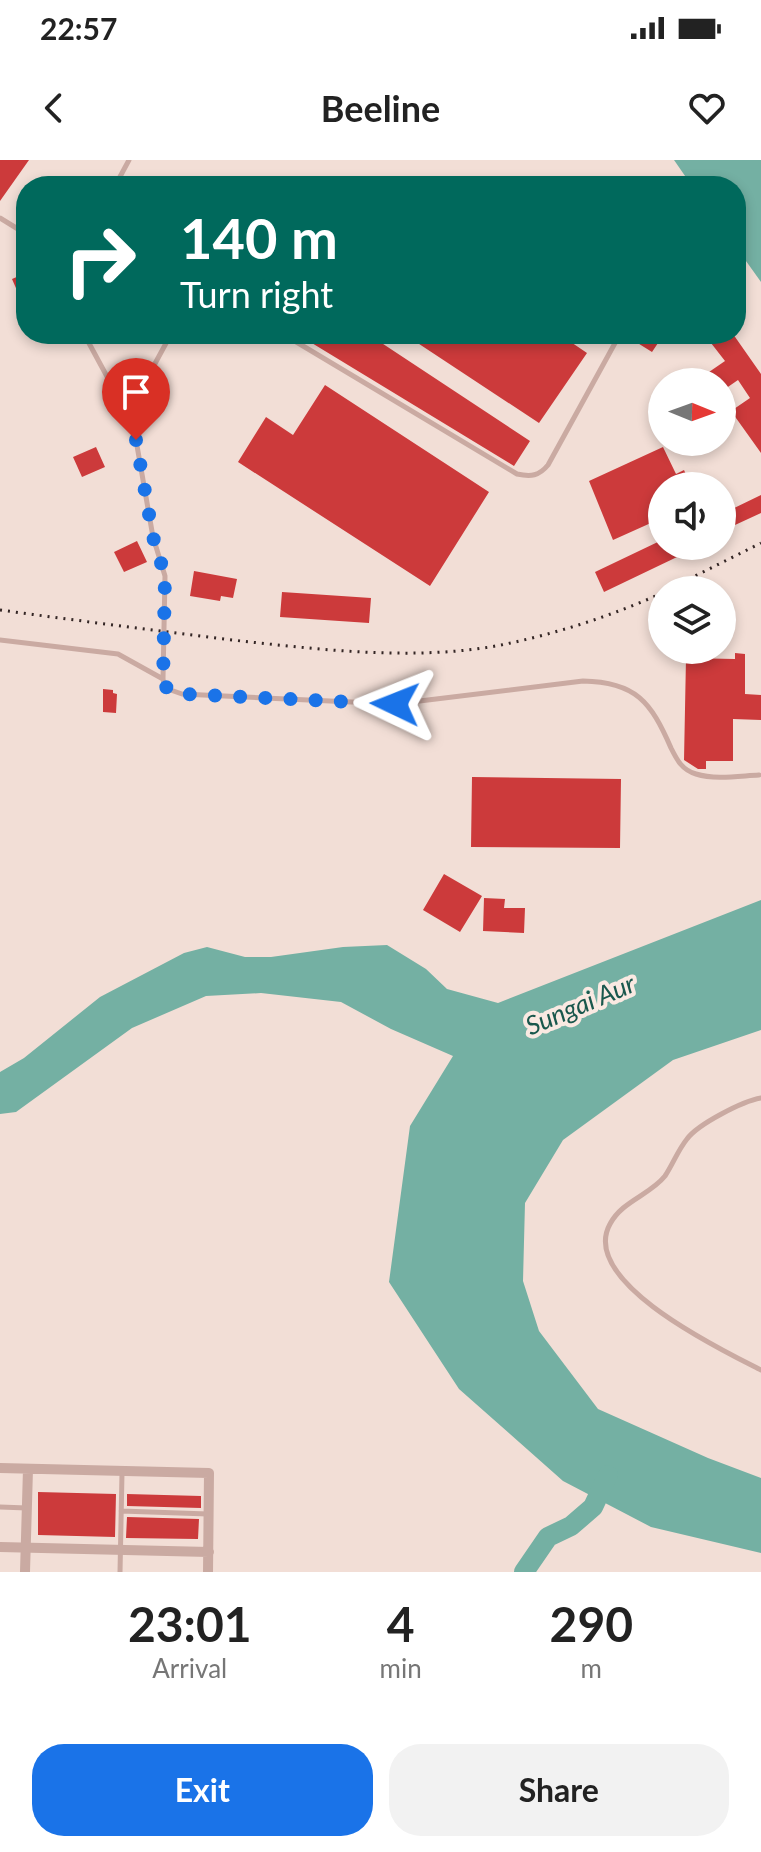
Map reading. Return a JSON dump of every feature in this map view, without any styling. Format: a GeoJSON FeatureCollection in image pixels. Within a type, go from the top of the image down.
{"type":"FeatureCollection","features":[{"type":"Feature","properties":{"kind":"street"},"geometry":{"type":"LineString","coordinates":[[0,1468],[209,1473],[208,1572]]}},
{"type":"Feature","properties":{"kind":"street"},"geometry":{"type":"LineString","coordinates":[[25,1572],[28,1469]]}},
{"type":"Feature","properties":{"kind":"street"},"geometry":{"type":"LineString","coordinates":[[0,1547],[209,1552]]}},
{"type":"Feature","properties":{"kind":"lane"},"geometry":{"type":"LineString","coordinates":[[89,344],[117,395],[134,413]]}},
{"type":"Feature","properties":{"kind":"lane"},"geometry":{"type":"LineString","coordinates":[[165,344],[144,382],[134,413],[153,537],[165,576],[165,688],[182,694],[395,704],[583,681],[612,683],[629,689],[647,704],[676,758],[686,769],[709,776],[759,775]]}},
{"type":"Feature","properties":{"kind":"lane"},"geometry":{"type":"LineString","coordinates":[[300,344],[517,474],[527,476],[535,476],[548,465],[615,344]]}},
{"type":"Feature","properties":{"kind":"lane"},"geometry":{"type":"LineString","coordinates":[[0,640],[118,654],[163,679]]}},
{"type":"Feature","properties":{"kind":"lane"},"geometry":{"type":"LineString","coordinates":[[761,1098],[694,1131],[662,1179],[612,1219],[605,1237],[607,1249],[619,1272],[656,1310],[683,1329],[761,1370]]}},
{"type":"Feature","properties":{"kind":"lane"},"geometry":{"type":"LineString","coordinates":[[120,1572],[122,1473]]}},
{"type":"Feature","properties":{"kind":"lane"},"geometry":{"type":"LineString","coordinates":[[0,1507],[27,1508]]}},
{"type":"Feature","properties":{"kind":"lane"},"geometry":{"type":"LineString","coordinates":[[121,1511],[209,1514]]}},
{"type":"Feature","properties":{"kind":"water"},"geometry":{"type":"Polygon","coordinates":[[[674,160],[761,160],[761,282],[746,261],[746,176],[685,176],[674,160]]]}},
{"type":"Feature","properties":{"kind":"water","name":"Sungai Aur"},"geometry":{"type":"Polygon","coordinates":[[[761,900],[761,1030],[673,1060],[563,1140],[525,1203],[523,1281],[539,1331],[598,1409],[761,1478],[761,1553],[651,1527],[563,1481],[459,1389],[389,1282],[410,1126],[453,1056],[391,1029],[341,1002],[261,993],[206,996],[132,1028],[16,1112],[0,1114],[0,1072],[24,1058],[100,997],[184,953],[207,947],[245,957],[271,957],[343,947],[387,945],[426,969],[447,989],[498,1003],[761,900]]]}},
{"type":"Feature","properties":{"kind":"building"},"geometry":{"type":"Polygon","coordinates":[[[0,160],[29,160],[16,176],[0,201],[0,160]]]}},
{"type":"Feature","properties":{"kind":"building"},"geometry":{"type":"Polygon","coordinates":[[[313,344],[383,344],[530,441],[514,466],[313,344]]]}},
{"type":"Feature","properties":{"kind":"building"},"geometry":{"type":"Polygon","coordinates":[[[419,344],[574,344],[587,353],[539,423],[419,344]]]}},
{"type":"Feature","properties":{"kind":"building"},"geometry":{"type":"Polygon","coordinates":[[[639,344],[657,344],[652,352],[639,344]]]}},
{"type":"Feature","properties":{"kind":"building"},"geometry":{"type":"Polygon","coordinates":[[[712,344],[740,344],[761,374],[761,453],[736,418],[736,408],[750,398],[738,380],[736,381],[736,368],[715,368],[725,361],[712,344]]]}},
{"type":"Feature","properties":{"kind":"building"},"geometry":{"type":"Polygon","coordinates":[[[325,385],[489,492],[430,586],[238,462],[266,417],[293,435],[325,385]]]}},
{"type":"Feature","properties":{"kind":"building"},"geometry":{"type":"Polygon","coordinates":[[[96,447],[105,467],[82,477],[73,457],[96,447]]]}},
{"type":"Feature","properties":{"kind":"building"},"geometry":{"type":"Polygon","coordinates":[[[648,454],[667,456],[675,472],[648,472],[648,524],[613,540],[589,481],[648,454]]]}},
{"type":"Feature","properties":{"kind":"building"},"geometry":{"type":"Polygon","coordinates":[[[761,495],[761,513],[736,525],[736,507],[761,495]]]}},
{"type":"Feature","properties":{"kind":"building"},"geometry":{"type":"Polygon","coordinates":[[[137,541],[147,562],[124,572],[114,552],[137,541]]]}},
{"type":"Feature","properties":{"kind":"building"},"geometry":{"type":"Polygon","coordinates":[[[648,547],[648,560],[671,560],[604,592],[595,572],[648,547]]]}},
{"type":"Feature","properties":{"kind":"building"},"geometry":{"type":"Polygon","coordinates":[[[194,571],[237,579],[233,598],[221,596],[220,601],[190,596],[194,571]]]}},
{"type":"Feature","properties":{"kind":"building"},"geometry":{"type":"Polygon","coordinates":[[[282,592],[371,598],[369,623],[280,617],[282,592]]]}},
{"type":"Feature","properties":{"kind":"building"},"geometry":{"type":"Polygon","coordinates":[[[736,653],[745,654],[745,694],[761,695],[761,720],[733,719],[733,761],[706,761],[706,769],[698,769],[684,760],[686,664],[736,664],[736,653]]]}},
{"type":"Feature","properties":{"kind":"building"},"geometry":{"type":"Polygon","coordinates":[[[103,689],[113,690],[117,694],[116,713],[103,712],[103,689]]]}},
{"type":"Feature","properties":{"kind":"building"},"geometry":{"type":"Polygon","coordinates":[[[472,777],[621,779],[620,848],[471,847],[472,777]]]}},
{"type":"Feature","properties":{"kind":"building"},"geometry":{"type":"Polygon","coordinates":[[[444,874],[482,896],[460,932],[423,910],[444,874]]]}},
{"type":"Feature","properties":{"kind":"building"},"geometry":{"type":"Polygon","coordinates":[[[484,898],[505,899],[504,908],[525,908],[524,933],[483,931],[484,898]]]}},
{"type":"Feature","properties":{"kind":"building"},"geometry":{"type":"Polygon","coordinates":[[[38,1492],[116,1494],[115,1537],[38,1535],[38,1492]]]}},
{"type":"Feature","properties":{"kind":"building"},"geometry":{"type":"Polygon","coordinates":[[[127,1494],[201,1496],[201,1508],[127,1506],[127,1494]]]}},
{"type":"Feature","properties":{"kind":"building"},"geometry":{"type":"Polygon","coordinates":[[[127,1517],[199,1519],[198,1539],[126,1538],[127,1517]]]}},
{"type":"Feature","properties":{"kind":"waterway"},"geometry":{"type":"LineString","coordinates":[[524,1572],[548,1537],[571,1526],[593,1507],[608,1475]]}},
{"type":"Feature","properties":{"kind":"railway"},"geometry":{"type":"LineString","coordinates":[[695,576],[761,543]]}},
{"type":"Feature","properties":{"kind":"railway"},"geometry":{"type":"LineString","coordinates":[[0,610],[305,648],[404,653],[501,645],[603,617],[648,599]]}},
{"type":"Feature","properties":{"kind":"route"},"geometry":{"type":"LineString","coordinates":[[136,440],[153,537],[165,576],[165,688],[182,694],[395,704]]}}]}
